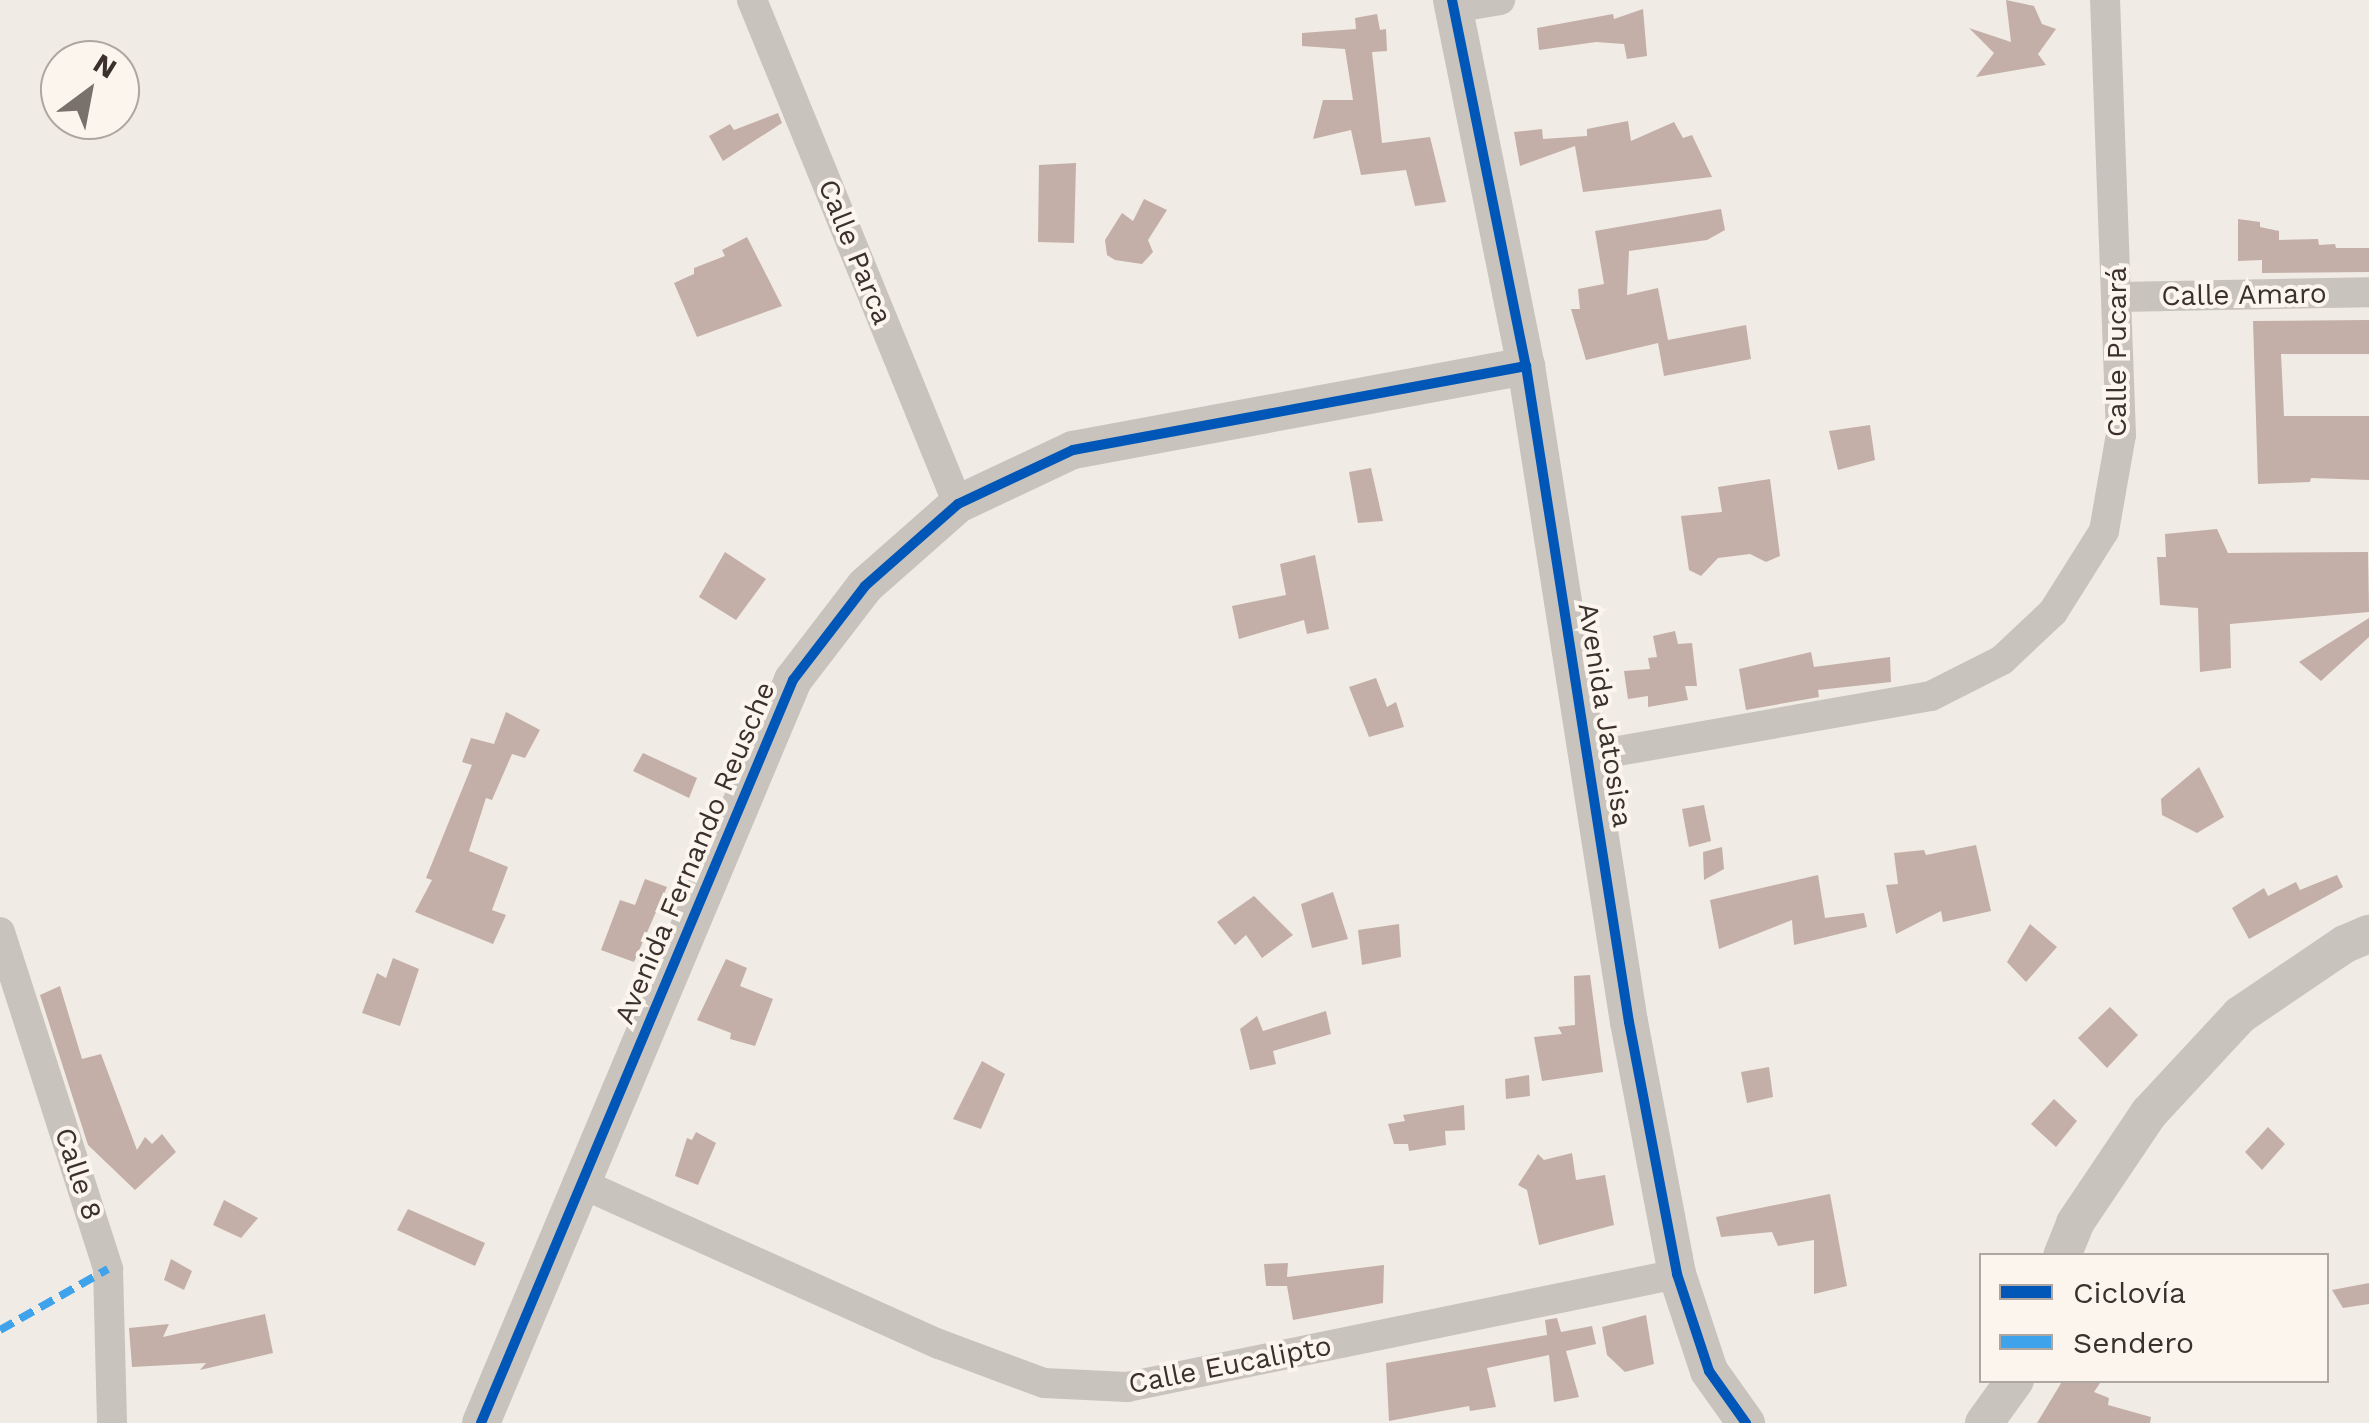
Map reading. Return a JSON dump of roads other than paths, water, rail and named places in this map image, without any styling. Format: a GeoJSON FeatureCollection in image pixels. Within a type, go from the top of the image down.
{"type":"FeatureCollection","features":[{"type":"Feature","properties":{"kind":"street","name":"Calle Parca"},"geometry":{"type":"LineString","coordinates":[[752,0],[958,504]]}},
{"type":"Feature","properties":{"kind":"street"},"geometry":{"type":"LineString","coordinates":[[1453,4],[1500,0]]}},
{"type":"Feature","properties":{"kind":"street","name":"Calle Pucará"},"geometry":{"type":"LineString","coordinates":[[1590,756],[1931,696],[2002,660],[2053,612],[2104,531],[2121,435],[2106,0]]}},
{"type":"Feature","properties":{"kind":"street","name":"Avenida Jatosisa"},"geometry":{"type":"LineString","coordinates":[[1453,4],[1526,366],[1629,1022],[1677,1274],[1709,1371],[1746,1423]]}},
{"type":"Feature","properties":{"kind":"street","name":"Calle Amaro"},"geometry":{"type":"LineString","coordinates":[[2119,297],[2369,292]]}},
{"type":"Feature","properties":{"kind":"street","name":"Avenida Fernando Reusche"},"geometry":{"type":"LineString","coordinates":[[481,1423],[578,1182],[793,680],[865,586],[958,504],[1073,450],[1526,366]]}},
{"type":"Feature","properties":{"kind":"street","name":"Calle 8"},"geometry":{"type":"LineString","coordinates":[[0,932],[108,1269],[112,1423]]}},
{"type":"Feature","properties":{"kind":"street"},"geometry":{"type":"LineString","coordinates":[[2063,1253],[2075,1223],[2150,1113],[2240,1015],[2345,944],[2369,934]]}},
{"type":"Feature","properties":{"kind":"street","name":"Calle Eucalipto"},"geometry":{"type":"LineString","coordinates":[[578,1182],[939,1344],[1044,1383],[1128,1387],[1677,1274]]}},
{"type":"Feature","properties":{"kind":"street"},"geometry":{"type":"LineString","coordinates":[[1984,1423],[2013,1383]]}}]}
